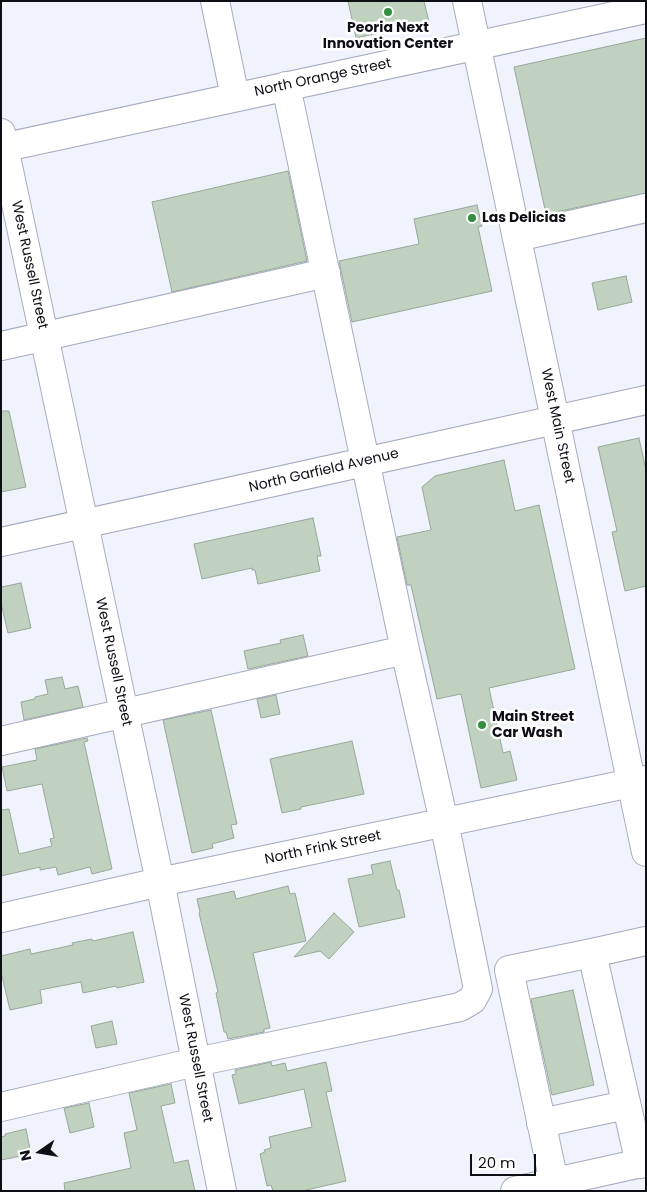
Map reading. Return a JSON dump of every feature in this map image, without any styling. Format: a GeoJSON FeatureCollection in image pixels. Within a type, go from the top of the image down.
{"type":"FeatureCollection","features":[{"type":"Feature","properties":{"kind":"street"},"geometry":{"type":"LineString","coordinates":[[215,1],[235,97]]}},
{"type":"Feature","properties":{"kind":"street","name":"West Main Street"},"geometry":{"type":"LineString","coordinates":[[467,1],[555,419],[638,781],[646,852]]}},
{"type":"Feature","properties":{"kind":"street","name":"North Orange Street"},"geometry":{"type":"LineString","coordinates":[[2,143],[235,97],[646,9]]}},
{"type":"Feature","properties":{"kind":"street"},"geometry":{"type":"LineString","coordinates":[[1,1107],[196,1062],[460,1007],[472,1000],[478,989],[286,86]]}},
{"type":"Feature","properties":{"kind":"street","name":"West Russell Street"},"geometry":{"type":"LineString","coordinates":[[2,143],[160,882],[222,1191]]}},
{"type":"Feature","properties":{"kind":"street"},"geometry":{"type":"LineString","coordinates":[[517,237],[646,208]]}},
{"type":"Feature","properties":{"kind":"street"},"geometry":{"type":"LineString","coordinates":[[1,346],[326,273]]}},
{"type":"Feature","properties":{"kind":"street","name":"North Garfield Avenue"},"geometry":{"type":"LineString","coordinates":[[1,542],[646,400]]}},
{"type":"Feature","properties":{"kind":"street"},"geometry":{"type":"LineString","coordinates":[[1,741],[405,650]]}},
{"type":"Feature","properties":{"kind":"street","name":"North Frink Street"},"geometry":{"type":"LineString","coordinates":[[1,918],[160,882],[638,781]]}},
{"type":"Feature","properties":{"kind":"street"},"geometry":{"type":"LineString","coordinates":[[554,1182],[508,970],[646,941]]}},
{"type":"Feature","properties":{"kind":"street"},"geometry":{"type":"LineString","coordinates":[[515,1191],[643,1163],[626,1105],[592,953]]}},
{"type":"Feature","properties":{"kind":"street"},"geometry":{"type":"LineString","coordinates":[[541,1123],[626,1105]]}},
{"type":"Feature","properties":{"kind":"building","name":"Peoria Next Innovation Center"},"geometry":{"type":"Polygon","coordinates":[[[348,1],[424,1],[429,22],[356,38],[348,1]]]}},
{"type":"Feature","properties":{"kind":"building"},"geometry":{"type":"Polygon","coordinates":[[[646,38],[646,193],[546,214],[514,67],[646,38]]]}},
{"type":"Feature","properties":{"kind":"building"},"geometry":{"type":"Polygon","coordinates":[[[288,171],[307,261],[172,292],[152,202],[288,171]]]}},
{"type":"Feature","properties":{"kind":"building"},"geometry":{"type":"Polygon","coordinates":[[[477,205],[482,226],[478,227],[492,291],[352,322],[339,261],[419,244],[414,219],[477,205]]]}},
{"type":"Feature","properties":{"kind":"building"},"geometry":{"type":"Polygon","coordinates":[[[626,276],[632,302],[598,310],[592,283],[626,276]]]}},
{"type":"Feature","properties":{"kind":"building"},"geometry":{"type":"Polygon","coordinates":[[[1,411],[9,411],[26,487],[1,492],[1,411]]]}},
{"type":"Feature","properties":{"kind":"building"},"geometry":{"type":"Polygon","coordinates":[[[639,438],[646,470],[646,586],[625,591],[612,532],[617,531],[598,447],[639,438]]]}},
{"type":"Feature","properties":{"kind":"building"},"geometry":{"type":"Polygon","coordinates":[[[504,460],[515,511],[539,505],[575,669],[489,688],[503,753],[510,751],[517,780],[481,788],[461,694],[437,699],[411,585],[407,585],[397,537],[431,530],[422,487],[435,476],[504,460]]]}},
{"type":"Feature","properties":{"kind":"building"},"geometry":{"type":"Polygon","coordinates":[[[313,518],[321,556],[317,556],[320,571],[258,584],[255,570],[252,570],[252,568],[202,579],[194,544],[313,518]]]}},
{"type":"Feature","properties":{"kind":"building"},"geometry":{"type":"Polygon","coordinates":[[[21,583],[31,628],[8,633],[1,603],[1,587],[21,583]]]}},
{"type":"Feature","properties":{"kind":"building"},"geometry":{"type":"Polygon","coordinates":[[[303,635],[308,656],[248,669],[244,651],[281,643],[280,640],[303,635]]]}},
{"type":"Feature","properties":{"kind":"building"},"geometry":{"type":"Polygon","coordinates":[[[62,677],[65,689],[78,686],[83,707],[24,720],[21,702],[48,694],[45,680],[62,677]]]}},
{"type":"Feature","properties":{"kind":"building"},"geometry":{"type":"Polygon","coordinates":[[[276,695],[280,714],[261,718],[257,699],[276,695]]]}},
{"type":"Feature","properties":{"kind":"building"},"geometry":{"type":"Polygon","coordinates":[[[211,710],[237,824],[231,825],[234,838],[212,844],[213,848],[192,853],[163,720],[211,710]]]}},
{"type":"Feature","properties":{"kind":"building"},"geometry":{"type":"Polygon","coordinates":[[[87,738],[88,741],[84,742],[112,869],[92,874],[90,867],[58,875],[56,867],[40,870],[40,867],[1,876],[1,810],[9,809],[19,854],[52,846],[50,839],[54,838],[42,784],[7,791],[2,767],[37,760],[35,749],[87,738]]]}},
{"type":"Feature","properties":{"kind":"building"},"geometry":{"type":"Polygon","coordinates":[[[352,741],[364,794],[301,807],[301,809],[282,813],[270,759],[352,741]]]}},
{"type":"Feature","properties":{"kind":"building"},"geometry":{"type":"Polygon","coordinates":[[[390,861],[405,917],[359,927],[348,879],[373,874],[371,865],[390,861]]]}},
{"type":"Feature","properties":{"kind":"building"},"geometry":{"type":"Polygon","coordinates":[[[288,886],[290,894],[295,893],[306,941],[253,953],[270,1028],[264,1029],[264,1032],[228,1039],[226,1032],[224,1032],[216,993],[218,992],[197,899],[234,891],[236,899],[288,886]]]}},
{"type":"Feature","properties":{"kind":"building"},"geometry":{"type":"Polygon","coordinates":[[[334,913],[354,932],[329,959],[320,951],[294,957],[334,913]]]}},
{"type":"Feature","properties":{"kind":"building"},"geometry":{"type":"Polygon","coordinates":[[[133,932],[144,982],[83,993],[81,982],[40,990],[42,1003],[10,1010],[1,972],[1,956],[30,949],[31,954],[73,945],[72,943],[92,939],[93,941],[133,932]]]}},
{"type":"Feature","properties":{"kind":"building"},"geometry":{"type":"Polygon","coordinates":[[[573,990],[594,1085],[552,1095],[531,999],[573,990]]]}},
{"type":"Feature","properties":{"kind":"building"},"geometry":{"type":"Polygon","coordinates":[[[112,1021],[117,1044],[96,1048],[91,1026],[112,1021]]]}},
{"type":"Feature","properties":{"kind":"building"},"geometry":{"type":"Polygon","coordinates":[[[271,1062],[272,1066],[285,1063],[287,1071],[326,1062],[332,1091],[326,1092],[346,1181],[302,1191],[273,1191],[271,1185],[267,1186],[260,1154],[265,1152],[264,1150],[271,1148],[269,1137],[312,1127],[304,1089],[239,1104],[232,1075],[236,1074],[235,1070],[271,1062]]]}},
{"type":"Feature","properties":{"kind":"building"},"geometry":{"type":"Polygon","coordinates":[[[171,1084],[175,1103],[161,1106],[174,1163],[188,1160],[195,1191],[65,1191],[64,1183],[131,1168],[124,1133],[137,1130],[129,1093],[171,1084]]]}},
{"type":"Feature","properties":{"kind":"building"},"geometry":{"type":"Polygon","coordinates":[[[89,1103],[94,1127],[70,1133],[64,1108],[89,1103]]]}},
{"type":"Feature","properties":{"kind":"building"},"geometry":{"type":"Polygon","coordinates":[[[26,1129],[31,1154],[1,1160],[1,1137],[5,1136],[5,1134],[26,1129]]]}},
{"type":"Feature","properties":{"kind":"place","name":"Peoria Next Innovation Center"},"geometry":{"type":"Point","coordinates":[388,12]}},
{"type":"Feature","properties":{"kind":"place","name":"Las Delicias"},"geometry":{"type":"Point","coordinates":[472,218]}},
{"type":"Feature","properties":{"kind":"place","name":"Main Street Car Wash"},"geometry":{"type":"Point","coordinates":[482,725]}}]}
